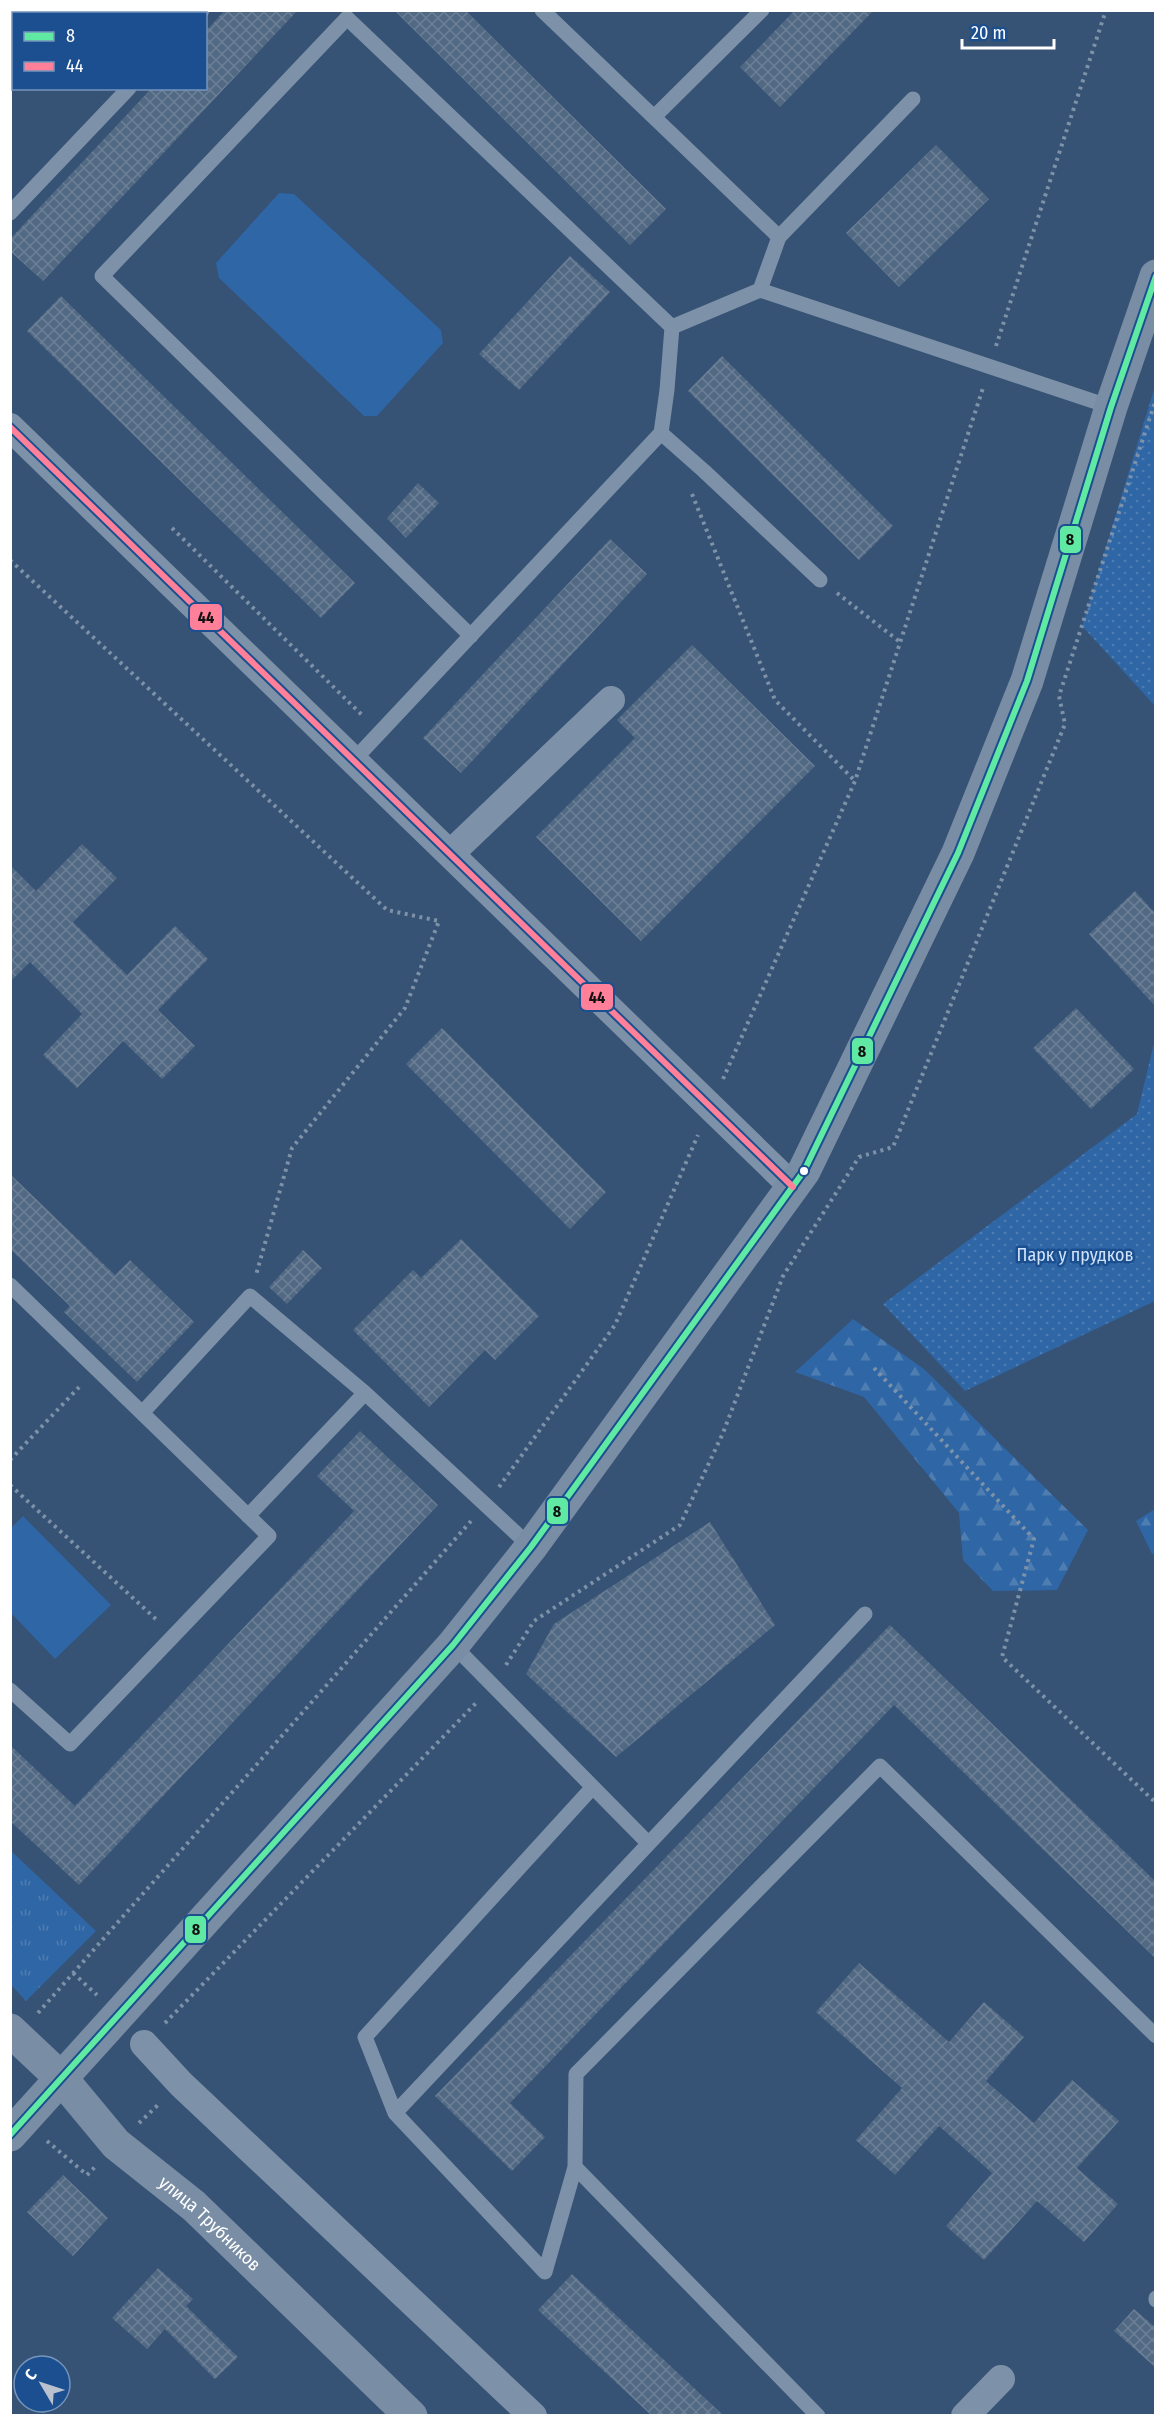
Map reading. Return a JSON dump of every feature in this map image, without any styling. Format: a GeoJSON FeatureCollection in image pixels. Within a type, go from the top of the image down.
{"type":"FeatureCollection","features":[{"type":"Feature","properties":{"kind":"street"},"geometry":{"type":"LineString","coordinates":[[10,2135],[453,1645],[531,1546],[810,1161],[958,853],[1027,681],[1111,407],[1155,276]]}},
{"type":"Feature","properties":{"kind":"street"},"geometry":{"type":"LineString","coordinates":[[10,427],[793,1187]]}},
{"type":"Feature","properties":{"kind":"street"},"geometry":{"type":"LineString","coordinates":[[450,854],[611,700]]}},
{"type":"Feature","properties":{"kind":"street","name":"улица Трубников"},"geometry":{"type":"LineString","coordinates":[[14,2033],[62,2079],[116,2144],[194,2206],[411,2415]]}},
{"type":"Feature","properties":{"kind":"street"},"geometry":{"type":"LineString","coordinates":[[144,2044],[181,2084],[533,2415]]}},
{"type":"Feature","properties":{"kind":"street"},"geometry":{"type":"LineString","coordinates":[[965,2415],[1001,2379]]}},
{"type":"Feature","properties":{"kind":"lane"},"geometry":{"type":"LineString","coordinates":[[542,10],[778,237]]}},
{"type":"Feature","properties":{"kind":"lane"},"geometry":{"type":"LineString","coordinates":[[654,117],[762,10]]}},
{"type":"Feature","properties":{"kind":"lane"},"geometry":{"type":"LineString","coordinates":[[471,636],[102,276],[347,18],[672,327]]}},
{"type":"Feature","properties":{"kind":"lane"},"geometry":{"type":"LineString","coordinates":[[10,213],[127,90]]}},
{"type":"Feature","properties":{"kind":"lane"},"geometry":{"type":"LineString","coordinates":[[760,290],[778,237],[913,99]]}},
{"type":"Feature","properties":{"kind":"lane"},"geometry":{"type":"LineString","coordinates":[[672,327],[760,290],[1111,407]]}},
{"type":"Feature","properties":{"kind":"lane"},"geometry":{"type":"LineString","coordinates":[[353,761],[661,433],[672,327]]}},
{"type":"Feature","properties":{"kind":"lane"},"geometry":{"type":"LineString","coordinates":[[661,433],[820,580]]}},
{"type":"Feature","properties":{"kind":"lane"},"geometry":{"type":"LineString","coordinates":[[10,1285],[269,1536],[70,1744],[10,1690]]}},
{"type":"Feature","properties":{"kind":"lane"},"geometry":{"type":"LineString","coordinates":[[143,1412],[250,1296],[365,1394],[531,1546]]}},
{"type":"Feature","properties":{"kind":"lane"},"geometry":{"type":"LineString","coordinates":[[248,1516],[365,1394]]}},
{"type":"Feature","properties":{"kind":"lane"},"geometry":{"type":"LineString","coordinates":[[395,2113],[865,1614]]}},
{"type":"Feature","properties":{"kind":"lane"},"geometry":{"type":"LineString","coordinates":[[453,1645],[648,1844]]}},
{"type":"Feature","properties":{"kind":"lane"},"geometry":{"type":"LineString","coordinates":[[592,1788],[365,2037],[395,2113],[545,2272],[575,2167],[576,2074],[880,1766],[1155,2036]]}},
{"type":"Feature","properties":{"kind":"lane"},"geometry":{"type":"LineString","coordinates":[[575,2167],[818,2415]]}},
{"type":"Feature","properties":{"kind":"path"},"geometry":{"type":"LineString","coordinates":[[14,2033],[486,1504],[615,1325],[855,781],[1106,10]]}},
{"type":"Feature","properties":{"kind":"path"},"geometry":{"type":"LineString","coordinates":[[704,471],[690,490],[776,700],[855,781]]}},
{"type":"Feature","properties":{"kind":"path"},"geometry":{"type":"LineString","coordinates":[[172,528],[380,732]]}},
{"type":"Feature","properties":{"kind":"path"},"geometry":{"type":"LineString","coordinates":[[10,560],[387,910],[439,921],[405,1008],[292,1148],[250,1296]]}},
{"type":"Feature","properties":{"kind":"path"},"geometry":{"type":"LineString","coordinates":[[820,580],[900,642]]}},
{"type":"Feature","properties":{"kind":"path"},"geometry":{"type":"LineString","coordinates":[[12,1457],[97,1368]]}},
{"type":"Feature","properties":{"kind":"path"},"geometry":{"type":"LineString","coordinates":[[874,1368],[1034,1539],[1002,1657],[1155,1803]]}},
{"type":"Feature","properties":{"kind":"path"},"geometry":{"type":"LineString","coordinates":[[10,1485],[174,1635]]}},
{"type":"Feature","properties":{"kind":"green space"},"geometry":{"type":"Polygon","coordinates":[[[279,193],[294,194],[441,330],[443,343],[377,416],[364,416],[219,278],[216,263],[279,193]]]}},
{"type":"Feature","properties":{"kind":"green space"},"geometry":{"type":"Polygon","coordinates":[[[1155,386],[1156,706],[1082,626],[1155,386]]]}},
{"type":"Feature","properties":{"kind":"green space","name":"Парк у прудков"},"geometry":{"type":"Polygon","coordinates":[[[1155,1039],[1155,1301],[965,1391],[883,1304],[1137,1114],[1155,1039]]]}},
{"type":"Feature","properties":{"kind":"green space"},"geometry":{"type":"Polygon","coordinates":[[[853,1319],[924,1369],[1088,1530],[1057,1590],[993,1591],[963,1560],[959,1513],[864,1397],[795,1372],[853,1319]]]}},
{"type":"Feature","properties":{"kind":"green space"},"geometry":{"type":"Polygon","coordinates":[[[1155,1509],[1155,1554],[1152,1554],[1136,1521],[1155,1509]]]}},
{"type":"Feature","properties":{"kind":"green space"},"geometry":{"type":"Polygon","coordinates":[[[23,1516],[111,1605],[55,1659],[11,1613],[11,1528],[23,1516]]]}},
{"type":"Feature","properties":{"kind":"green space"},"geometry":{"type":"Polygon","coordinates":[[[10,1850],[96,1931],[26,2001],[11,1985],[10,1850]]]}},
{"type":"Feature","properties":{"kind":"building"},"geometry":{"type":"Polygon","coordinates":[[[225,10],[298,10],[43,281],[10,251],[10,239],[150,90],[207,90],[207,30],[225,10]]]}},
{"type":"Feature","properties":{"kind":"building"},"geometry":{"type":"Polygon","coordinates":[[[394,10],[465,10],[666,209],[630,245],[394,10]]]}},
{"type":"Feature","properties":{"kind":"building"},"geometry":{"type":"Polygon","coordinates":[[[795,10],[874,10],[780,107],[740,67],[795,10]]]}},
{"type":"Feature","properties":{"kind":"building"},"geometry":{"type":"Polygon","coordinates":[[[936,145],[989,199],[899,287],[846,233],[936,145]]]}},
{"type":"Feature","properties":{"kind":"building"},"geometry":{"type":"Polygon","coordinates":[[[570,256],[610,292],[519,390],[479,354],[570,256]]]}},
{"type":"Feature","properties":{"kind":"building"},"geometry":{"type":"Polygon","coordinates":[[[61,296],[355,583],[321,618],[27,331],[61,296]]]}},
{"type":"Feature","properties":{"kind":"building"},"geometry":{"type":"Polygon","coordinates":[[[722,356],[893,526],[859,560],[688,391],[722,356]]]}},
{"type":"Feature","properties":{"kind":"building"},"geometry":{"type":"Polygon","coordinates":[[[418,483],[439,503],[406,538],[387,518],[418,483]]]}},
{"type":"Feature","properties":{"kind":"building"},"geometry":{"type":"Polygon","coordinates":[[[610,539],[647,574],[461,773],[423,738],[610,539]]]}},
{"type":"Feature","properties":{"kind":"building"},"geometry":{"type":"Polygon","coordinates":[[[692,645],[815,766],[641,941],[536,837],[635,738],[617,720],[692,645]]]}},
{"type":"Feature","properties":{"kind":"building"},"geometry":{"type":"Polygon","coordinates":[[[82,844],[117,878],[73,922],[127,975],[175,926],[208,959],[158,1010],[195,1046],[162,1079],[123,1041],[77,1088],[43,1055],[82,1014],[30,962],[10,982],[10,865],[36,891],[82,844]]]}},
{"type":"Feature","properties":{"kind":"building"},"geometry":{"type":"Polygon","coordinates":[[[1135,891],[1155,913],[1155,1006],[1089,934],[1135,891]]]}},
{"type":"Feature","properties":{"kind":"building"},"geometry":{"type":"Polygon","coordinates":[[[1076,1008],[1134,1069],[1091,1109],[1033,1048],[1076,1008]]]}},
{"type":"Feature","properties":{"kind":"building"},"geometry":{"type":"Polygon","coordinates":[[[442,1028],[606,1192],[570,1229],[406,1064],[442,1028]]]}},
{"type":"Feature","properties":{"kind":"building"},"geometry":{"type":"Polygon","coordinates":[[[10,1174],[115,1275],[130,1260],[194,1322],[137,1382],[64,1312],[70,1306],[10,1249],[10,1174]]]}},
{"type":"Feature","properties":{"kind":"building"},"geometry":{"type":"Polygon","coordinates":[[[461,1239],[539,1316],[495,1360],[485,1350],[429,1407],[353,1330],[413,1270],[421,1278],[461,1239]]]}},
{"type":"Feature","properties":{"kind":"building"},"geometry":{"type":"Polygon","coordinates":[[[303,1250],[322,1268],[287,1304],[269,1287],[303,1250]]]}},
{"type":"Feature","properties":{"kind":"building"},"geometry":{"type":"Polygon","coordinates":[[[360,1431],[438,1505],[79,1885],[10,1821],[10,1745],[75,1806],[354,1511],[317,1476],[360,1431]]]}},
{"type":"Feature","properties":{"kind":"building"},"geometry":{"type":"Polygon","coordinates":[[[710,1522],[775,1625],[616,1757],[526,1674],[554,1624],[710,1522]]]}},
{"type":"Feature","properties":{"kind":"building"},"geometry":{"type":"Polygon","coordinates":[[[890,1625],[1155,1881],[1155,1958],[894,1705],[510,2103],[545,2137],[512,2171],[435,2096],[890,1625]]]}},
{"type":"Feature","properties":{"kind":"building"},"geometry":{"type":"Polygon","coordinates":[[[859,1963],[949,2042],[984,2002],[1024,2037],[986,2081],[1034,2123],[1072,2080],[1119,2121],[1077,2168],[1118,2204],[1084,2242],[1037,2201],[984,2260],[946,2226],[992,2173],[939,2126],[895,2175],[856,2140],[902,2088],[816,2012],[859,1963]]]}},
{"type":"Feature","properties":{"kind":"building"},"geometry":{"type":"Polygon","coordinates":[[[63,2175],[108,2218],[73,2256],[27,2212],[63,2175]]]}},
{"type":"Feature","properties":{"kind":"building"},"geometry":{"type":"Polygon","coordinates":[[[158,2268],[193,2299],[186,2306],[238,2357],[215,2379],[165,2329],[147,2349],[112,2318],[158,2268]]]}},
{"type":"Feature","properties":{"kind":"building"},"geometry":{"type":"Polygon","coordinates":[[[572,2274],[723,2415],[651,2415],[538,2310],[572,2274]]]}},
{"type":"Feature","properties":{"kind":"building"},"geometry":{"type":"Polygon","coordinates":[[[1134,2309],[1155,2327],[1155,2367],[1114,2331],[1134,2309]]]}},
{"type":"Feature","properties":{"kind":"transit line","name":"8"},"geometry":{"type":"LineString","coordinates":[[10,2135],[453,1645],[531,1547],[804,1171],[958,853],[1027,681],[1111,407],[1156,276]]}},
{"type":"Feature","properties":{"kind":"transit line","name":"44"},"geometry":{"type":"LineString","coordinates":[[10,427],[793,1187]]}}]}
